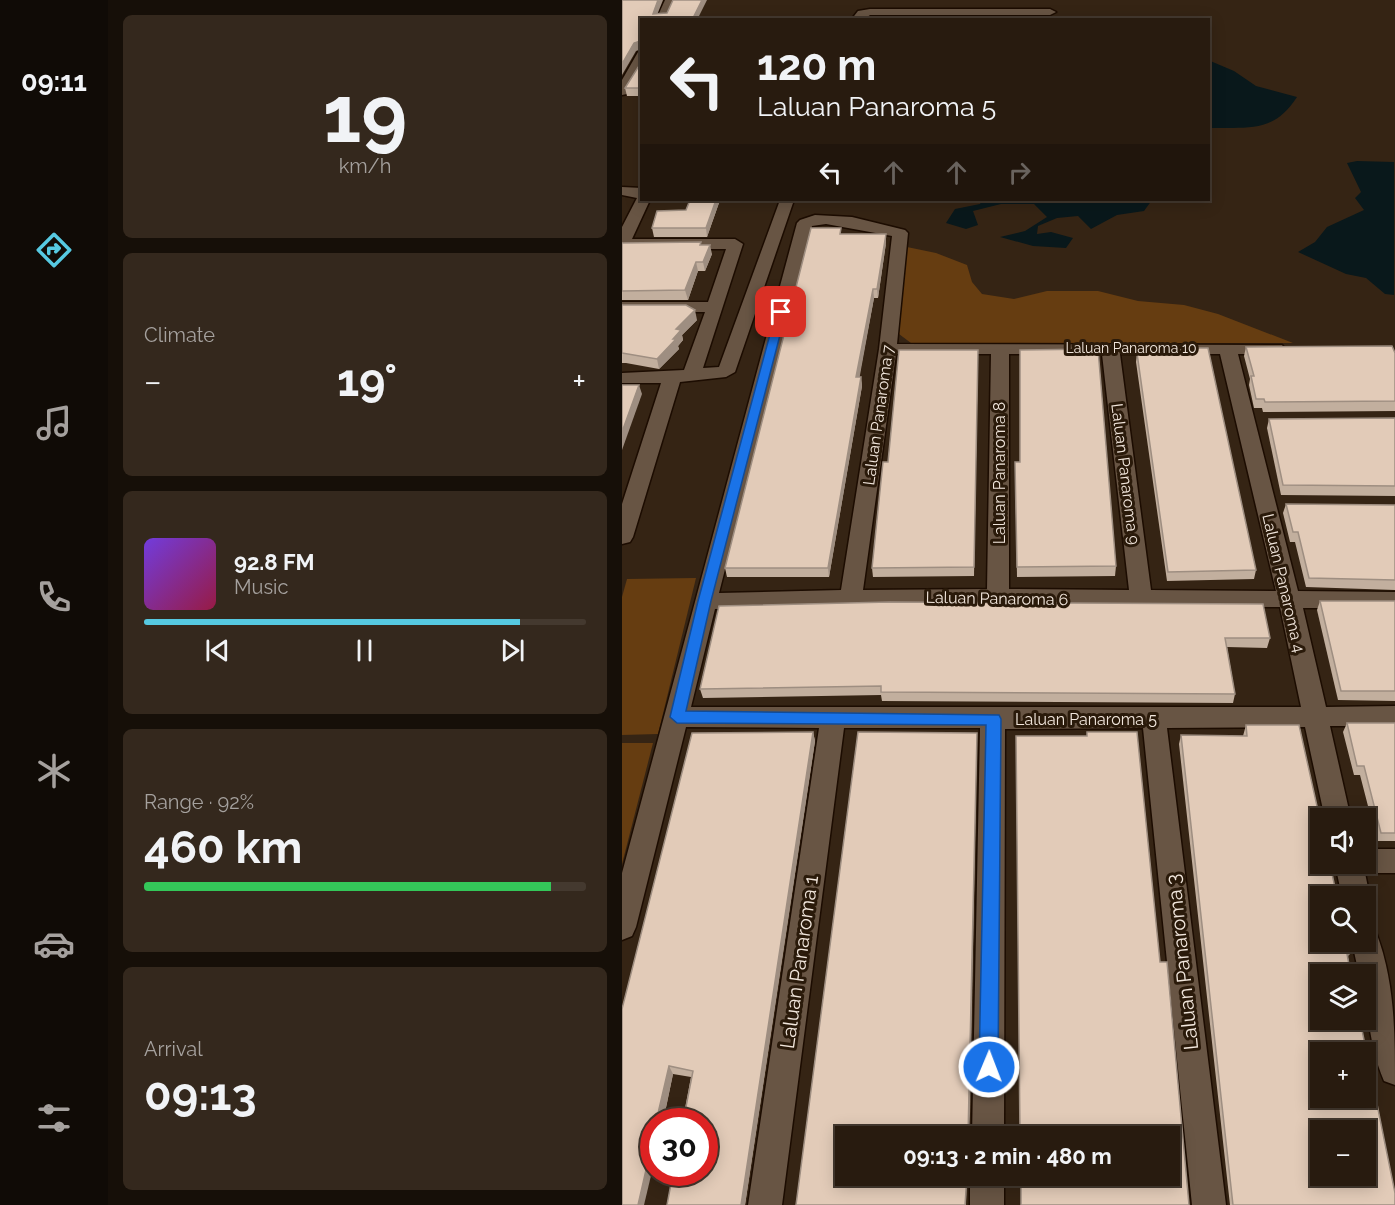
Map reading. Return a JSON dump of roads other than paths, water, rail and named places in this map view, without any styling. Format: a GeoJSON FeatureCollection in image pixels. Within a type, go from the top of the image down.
{"type":"FeatureCollection","features":[{"type":"Feature","properties":{"kind":"street"},"geometry":{"type":"LineString","coordinates":[[662,18],[671,0]]}},
{"type":"Feature","properties":{"kind":"street"},"geometry":{"type":"LineString","coordinates":[[858,18],[862,13],[898,6],[941,10],[1050,10]]}},
{"type":"Feature","properties":{"kind":"street"},"geometry":{"type":"LineString","coordinates":[[622,92],[640,59]]}},
{"type":"Feature","properties":{"kind":"street"},"geometry":{"type":"LineString","coordinates":[[622,191],[637,191],[640,195]]}},
{"type":"Feature","properties":{"kind":"street"},"geometry":{"type":"LineString","coordinates":[[622,537],[629,490],[681,376],[696,364],[735,244],[622,243],[640,201]]}},
{"type":"Feature","properties":{"kind":"street"},"geometry":{"type":"LineString","coordinates":[[622,378],[726,372],[787,201]]}},
{"type":"Feature","properties":{"kind":"street","name":"Laluan Panaroma 7"},"geometry":{"type":"LineString","coordinates":[[705,601],[805,222],[826,219],[900,233],[888,349],[851,597]]}},
{"type":"Feature","properties":{"kind":"street"},"geometry":{"type":"LineString","coordinates":[[622,307],[713,308]]}},
{"type":"Feature","properties":{"kind":"street","name":"Laluan Panaroma 8"},"geometry":{"type":"LineString","coordinates":[[998,597],[1000,348]]}},
{"type":"Feature","properties":{"kind":"street","name":"Laluan Panaroma 9"},"geometry":{"type":"LineString","coordinates":[[1110,348],[1141,600]]}},
{"type":"Feature","properties":{"kind":"street","name":"Laluan Panaroma 4"},"geometry":{"type":"LineString","coordinates":[[1228,348],[1289,600],[1336,808]]}},
{"type":"Feature","properties":{"kind":"street","name":"Laluan Panaroma 10"},"geometry":{"type":"LineString","coordinates":[[888,349],[1296,349]]}},
{"type":"Feature","properties":{"kind":"street"},"geometry":{"type":"LineString","coordinates":[[1245,420],[1268,420]]}},
{"type":"Feature","properties":{"kind":"street"},"geometry":{"type":"LineString","coordinates":[[1266,504],[1290,504]]}},
{"type":"Feature","properties":{"kind":"street","name":"Laluan Panaroma 6"},"geometry":{"type":"LineString","coordinates":[[705,601],[851,597],[1394,600]]}},
{"type":"Feature","properties":{"kind":"street"},"geometry":{"type":"LineString","coordinates":[[622,927],[705,601]]}},
{"type":"Feature","properties":{"kind":"street","name":"Laluan Panaroma 5"},"geometry":{"type":"LineString","coordinates":[[677,717],[1154,719],[1394,716]]}},
{"type":"Feature","properties":{"kind":"street","name":"Laluan Panaroma 1"},"geometry":{"type":"LineString","coordinates":[[765,1205],[833,719]]}},
{"type":"Feature","properties":{"kind":"street"},"geometry":{"type":"LineString","coordinates":[[988,1126],[993,719]]}},
{"type":"Feature","properties":{"kind":"street","name":"Laluan Panaroma 3"},"geometry":{"type":"LineString","coordinates":[[1154,719],[1209,1205]]}},
{"type":"Feature","properties":{"kind":"street"},"geometry":{"type":"LineString","coordinates":[[1376,861],[1394,861]]}},
{"type":"Feature","properties":{"kind":"street"},"geometry":{"type":"LineString","coordinates":[[1368,952],[1394,1070]]}},
{"type":"Feature","properties":{"kind":"street"},"geometry":{"type":"LineString","coordinates":[[987,1186],[987,1205]]}}]}
